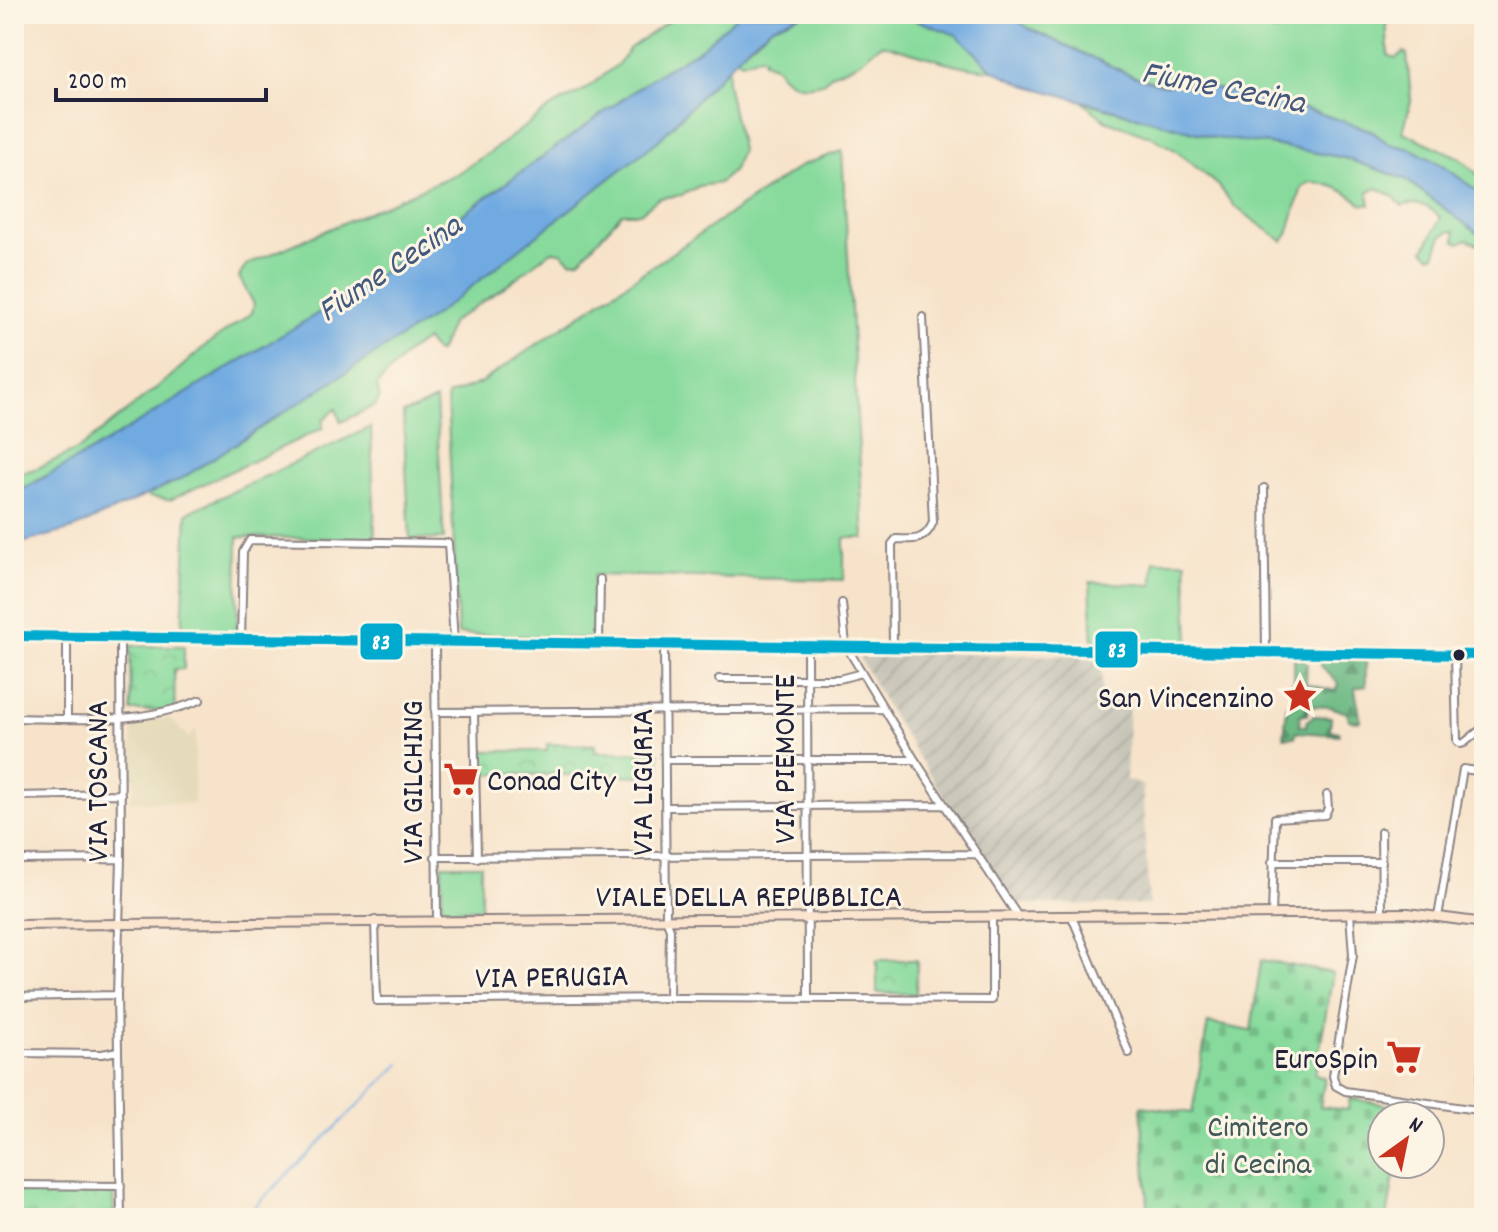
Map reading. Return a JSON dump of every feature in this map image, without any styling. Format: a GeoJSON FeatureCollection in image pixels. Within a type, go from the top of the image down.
{"type":"FeatureCollection","features":[{"type":"Feature","properties":{"kind":"street"},"geometry":{"type":"LineString","coordinates":[[893,647],[892,544],[896,539],[916,541],[929,532],[933,522],[923,317]]}},
{"type":"Feature","properties":{"kind":"street"},"geometry":{"type":"LineString","coordinates":[[1264,488],[1266,652]]}},
{"type":"Feature","properties":{"kind":"street"},"geometry":{"type":"LineString","coordinates":[[241,640],[243,552],[250,540],[448,543],[454,643]]}},
{"type":"Feature","properties":{"kind":"street"},"geometry":{"type":"LineString","coordinates":[[599,644],[600,579]]}},
{"type":"Feature","properties":{"kind":"street"},"geometry":{"type":"LineString","coordinates":[[842,603],[846,646],[915,760],[1019,918]]}},
{"type":"Feature","properties":{"kind":"street"},"geometry":{"type":"LineString","coordinates":[[14,636],[435,644],[1484,655]]}},
{"type":"Feature","properties":{"kind":"street"},"geometry":{"type":"LineString","coordinates":[[67,637],[67,719]]}},
{"type":"Feature","properties":{"kind":"street","name":"VIA TOSCANA"},"geometry":{"type":"LineString","coordinates":[[120,638],[121,859],[117,995],[121,1218]]}},
{"type":"Feature","properties":{"kind":"street","name":"VIA GILCHING"},"geometry":{"type":"LineString","coordinates":[[435,644],[437,921]]}},
{"type":"Feature","properties":{"kind":"street","name":"VIA LIGURIA"},"geometry":{"type":"LineString","coordinates":[[664,646],[669,998]]}},
{"type":"Feature","properties":{"kind":"street","name":"VIA PIEMONTE"},"geometry":{"type":"LineString","coordinates":[[807,647],[808,998]]}},
{"type":"Feature","properties":{"kind":"street"},"geometry":{"type":"LineString","coordinates":[[1455,655],[1457,741],[1464,743],[1484,727]]}},
{"type":"Feature","properties":{"kind":"street"},"geometry":{"type":"LineString","coordinates":[[719,679],[839,679],[862,673]]}},
{"type":"Feature","properties":{"kind":"street"},"geometry":{"type":"LineString","coordinates":[[14,718],[119,719],[176,711],[200,700]]}},
{"type":"Feature","properties":{"kind":"street"},"geometry":{"type":"LineString","coordinates":[[435,712],[884,709]]}},
{"type":"Feature","properties":{"kind":"street"},"geometry":{"type":"LineString","coordinates":[[474,713],[477,858]]}},
{"type":"Feature","properties":{"kind":"street"},"geometry":{"type":"LineString","coordinates":[[665,760],[915,760]]}},
{"type":"Feature","properties":{"kind":"street"},"geometry":{"type":"LineString","coordinates":[[1438,917],[1463,769],[1484,772]]}},
{"type":"Feature","properties":{"kind":"street"},"geometry":{"type":"LineString","coordinates":[[14,796],[121,794]]}},
{"type":"Feature","properties":{"kind":"street"},"geometry":{"type":"LineString","coordinates":[[1272,915],[1275,818],[1325,815],[1327,795]]}},
{"type":"Feature","properties":{"kind":"street"},"geometry":{"type":"LineString","coordinates":[[665,807],[945,805]]}},
{"type":"Feature","properties":{"kind":"street"},"geometry":{"type":"LineString","coordinates":[[1381,832],[1382,913]]}},
{"type":"Feature","properties":{"kind":"street"},"geometry":{"type":"LineString","coordinates":[[435,857],[977,854]]}},
{"type":"Feature","properties":{"kind":"street"},"geometry":{"type":"LineString","coordinates":[[14,860],[121,859]]}},
{"type":"Feature","properties":{"kind":"street"},"geometry":{"type":"LineString","coordinates":[[1272,862],[1382,862]]}},
{"type":"Feature","properties":{"kind":"street","name":"VIALE DELLA REPUBBLICA"},"geometry":{"type":"LineString","coordinates":[[14,925],[1382,913],[1484,923]]}},
{"type":"Feature","properties":{"kind":"street"},"geometry":{"type":"LineString","coordinates":[[1350,914],[1353,955],[1333,1076],[1336,1086],[1345,1091],[1480,1110],[1484,1054]]}},
{"type":"Feature","properties":{"kind":"street"},"geometry":{"type":"LineString","coordinates":[[1072,917],[1129,1053]]}},
{"type":"Feature","properties":{"kind":"street","name":"VIA PERUGIA"},"geometry":{"type":"LineString","coordinates":[[375,920],[377,1001],[669,998],[992,1000],[992,918]]}},
{"type":"Feature","properties":{"kind":"street"},"geometry":{"type":"LineString","coordinates":[[14,997],[117,995]]}},
{"type":"Feature","properties":{"kind":"street"},"geometry":{"type":"LineString","coordinates":[[14,1053],[102,1054],[118,1051]]}},
{"type":"Feature","properties":{"kind":"street"},"geometry":{"type":"LineString","coordinates":[[14,1185],[121,1186]]}},
{"type":"Feature","properties":{"kind":"shaded area"},"geometry":{"type":"Polygon","coordinates":[[[863,652],[1080,656],[1101,660],[1102,696],[1129,697],[1126,780],[1142,785],[1149,905],[1013,904],[891,714],[860,659],[863,652]]]}},
{"type":"Feature","properties":{"kind":"shaded area"},"geometry":{"type":"Polygon","coordinates":[[[169,718],[189,738],[196,729],[194,804],[131,801],[135,783],[132,779],[132,722],[169,718]]]}},
{"type":"Feature","properties":{"kind":"green space"},"geometry":{"type":"Polygon","coordinates":[[[679,14],[739,14],[701,48],[652,78],[366,284],[90,452],[14,494],[14,475],[38,468],[79,449],[205,346],[252,313],[254,304],[239,277],[246,265],[456,174],[551,107],[586,89],[618,64],[630,48],[679,14]]]}},
{"type":"Feature","properties":{"kind":"green space"},"geometry":{"type":"Polygon","coordinates":[[[803,14],[899,14],[957,35],[993,70],[951,63],[883,44],[861,61],[831,75],[825,82],[803,85],[791,82],[776,67],[763,62],[764,58],[760,56],[742,62],[735,58],[771,27],[803,14]]]}},
{"type":"Feature","properties":{"kind":"green space"},"geometry":{"type":"Polygon","coordinates":[[[1008,14],[1265,14],[1273,31],[1288,29],[1293,22],[1288,14],[1386,14],[1388,56],[1396,58],[1403,52],[1407,54],[1411,101],[1403,132],[1458,157],[1484,180],[1484,196],[1442,165],[1411,149],[1389,144],[1370,130],[1281,101],[1189,84],[1163,85],[1133,76],[1030,29],[1008,14]]]}},
{"type":"Feature","properties":{"kind":"green space"},"geometry":{"type":"Polygon","coordinates":[[[729,65],[727,83],[741,150],[733,171],[719,183],[699,186],[682,195],[659,198],[640,213],[622,213],[580,260],[571,261],[561,252],[552,251],[452,322],[439,352],[426,340],[409,351],[379,383],[380,397],[376,405],[341,422],[336,409],[323,420],[323,428],[170,500],[149,497],[147,494],[181,479],[659,140],[729,65]]]}},
{"type":"Feature","properties":{"kind":"green space"},"geometry":{"type":"Polygon","coordinates":[[[1083,102],[1216,138],[1345,158],[1405,179],[1484,238],[1484,247],[1467,239],[1459,243],[1455,241],[1455,232],[1450,231],[1442,236],[1435,255],[1431,256],[1424,250],[1441,218],[1432,210],[1418,204],[1402,206],[1393,196],[1377,188],[1368,191],[1370,205],[1361,204],[1338,188],[1310,182],[1302,187],[1283,241],[1234,206],[1218,185],[1175,150],[1150,136],[1105,120],[1083,102]]]}},
{"type":"Feature","properties":{"kind":"green space"},"geometry":{"type":"Polygon","coordinates":[[[842,151],[864,538],[844,538],[844,580],[594,575],[592,639],[458,634],[447,396],[480,383],[802,165],[842,151]]]}},
{"type":"Feature","properties":{"kind":"green space"},"geometry":{"type":"Polygon","coordinates":[[[436,400],[444,539],[410,539],[403,413],[436,400]]]}},
{"type":"Feature","properties":{"kind":"green space"},"geometry":{"type":"Polygon","coordinates":[[[371,427],[375,539],[238,537],[237,632],[182,631],[187,513],[371,427]]]}},
{"type":"Feature","properties":{"kind":"green space"},"geometry":{"type":"Polygon","coordinates":[[[1154,561],[1186,561],[1189,643],[1093,643],[1090,582],[1153,585],[1154,561]]]}},
{"type":"Feature","properties":{"kind":"green space"},"geometry":{"type":"Polygon","coordinates":[[[130,646],[184,646],[184,669],[174,669],[175,711],[131,711],[130,646]]]}},
{"type":"Feature","properties":{"kind":"green space"},"geometry":{"type":"Polygon","coordinates":[[[1294,659],[1307,659],[1306,684],[1336,691],[1338,683],[1321,666],[1322,659],[1366,659],[1366,686],[1355,688],[1360,721],[1349,720],[1347,713],[1331,707],[1308,706],[1307,715],[1300,715],[1299,726],[1306,726],[1313,716],[1331,717],[1330,730],[1339,732],[1339,735],[1296,732],[1295,737],[1284,737],[1287,706],[1296,705],[1296,691],[1289,691],[1290,683],[1294,683],[1294,659]]]}},
{"type":"Feature","properties":{"kind":"green space"},"geometry":{"type":"Polygon","coordinates":[[[547,744],[595,745],[595,752],[660,753],[660,776],[482,774],[482,751],[547,751],[547,744]]]}},
{"type":"Feature","properties":{"kind":"green space"},"geometry":{"type":"Polygon","coordinates":[[[442,865],[481,865],[481,909],[442,909],[442,865]]]}},
{"type":"Feature","properties":{"kind":"green space"},"geometry":{"type":"Polygon","coordinates":[[[877,960],[917,960],[916,994],[877,993],[877,960]]]}},
{"type":"Feature","properties":{"kind":"green space","name":"Cimitero di Cecina"},"geometry":{"type":"Polygon","coordinates":[[[1261,960],[1333,973],[1315,1075],[1325,1078],[1320,1107],[1348,1110],[1350,1098],[1366,1101],[1366,1180],[1393,1180],[1387,1218],[1149,1218],[1141,1106],[1192,1113],[1208,1023],[1251,1031],[1261,960]]]}},
{"type":"Feature","properties":{"kind":"green space"},"geometry":{"type":"Polygon","coordinates":[[[14,1191],[113,1192],[114,1218],[14,1218],[14,1191]]]}},
{"type":"Feature","properties":{"kind":"water"},"geometry":{"type":"Polygon","coordinates":[[[739,14],[803,14],[771,27],[749,45],[659,140],[434,316],[181,479],[73,529],[14,545],[14,494],[90,452],[366,284],[652,78],[701,48],[739,14]]]}},
{"type":"Feature","properties":{"kind":"water"},"geometry":{"type":"Polygon","coordinates":[[[899,14],[1008,14],[1030,29],[1133,76],[1163,85],[1189,84],[1281,101],[1370,130],[1389,144],[1411,149],[1442,165],[1484,196],[1484,238],[1405,179],[1345,158],[1216,138],[1025,85],[993,70],[957,35],[899,14]]]}},
{"type":"Feature","properties":{"kind":"waterway"},"geometry":{"type":"LineString","coordinates":[[243,1218],[400,1064]]}},
{"type":"Feature","properties":{"kind":"transit line","name":"83"},"geometry":{"type":"LineString","coordinates":[[14,636],[1484,655]]}},
{"type":"Feature","properties":{"kind":"place","name":"San Vincenzino"},"geometry":{"type":"Point","coordinates":[1300,696]}},
{"type":"Feature","properties":{"kind":"place","name":"Conad City"},"geometry":{"type":"Point","coordinates":[461,779]}},
{"type":"Feature","properties":{"kind":"place","name":"EuroSpin"},"geometry":{"type":"Point","coordinates":[1404,1057]}},
{"type":"Feature","properties":{"kind":"water label","name":"Fiume Cecina"},"geometry":{"type":"Point","coordinates":[1224,85]}},
{"type":"Feature","properties":{"kind":"water label","name":"Fiume Cecina"},"geometry":{"type":"Point","coordinates":[388,266]}}]}
